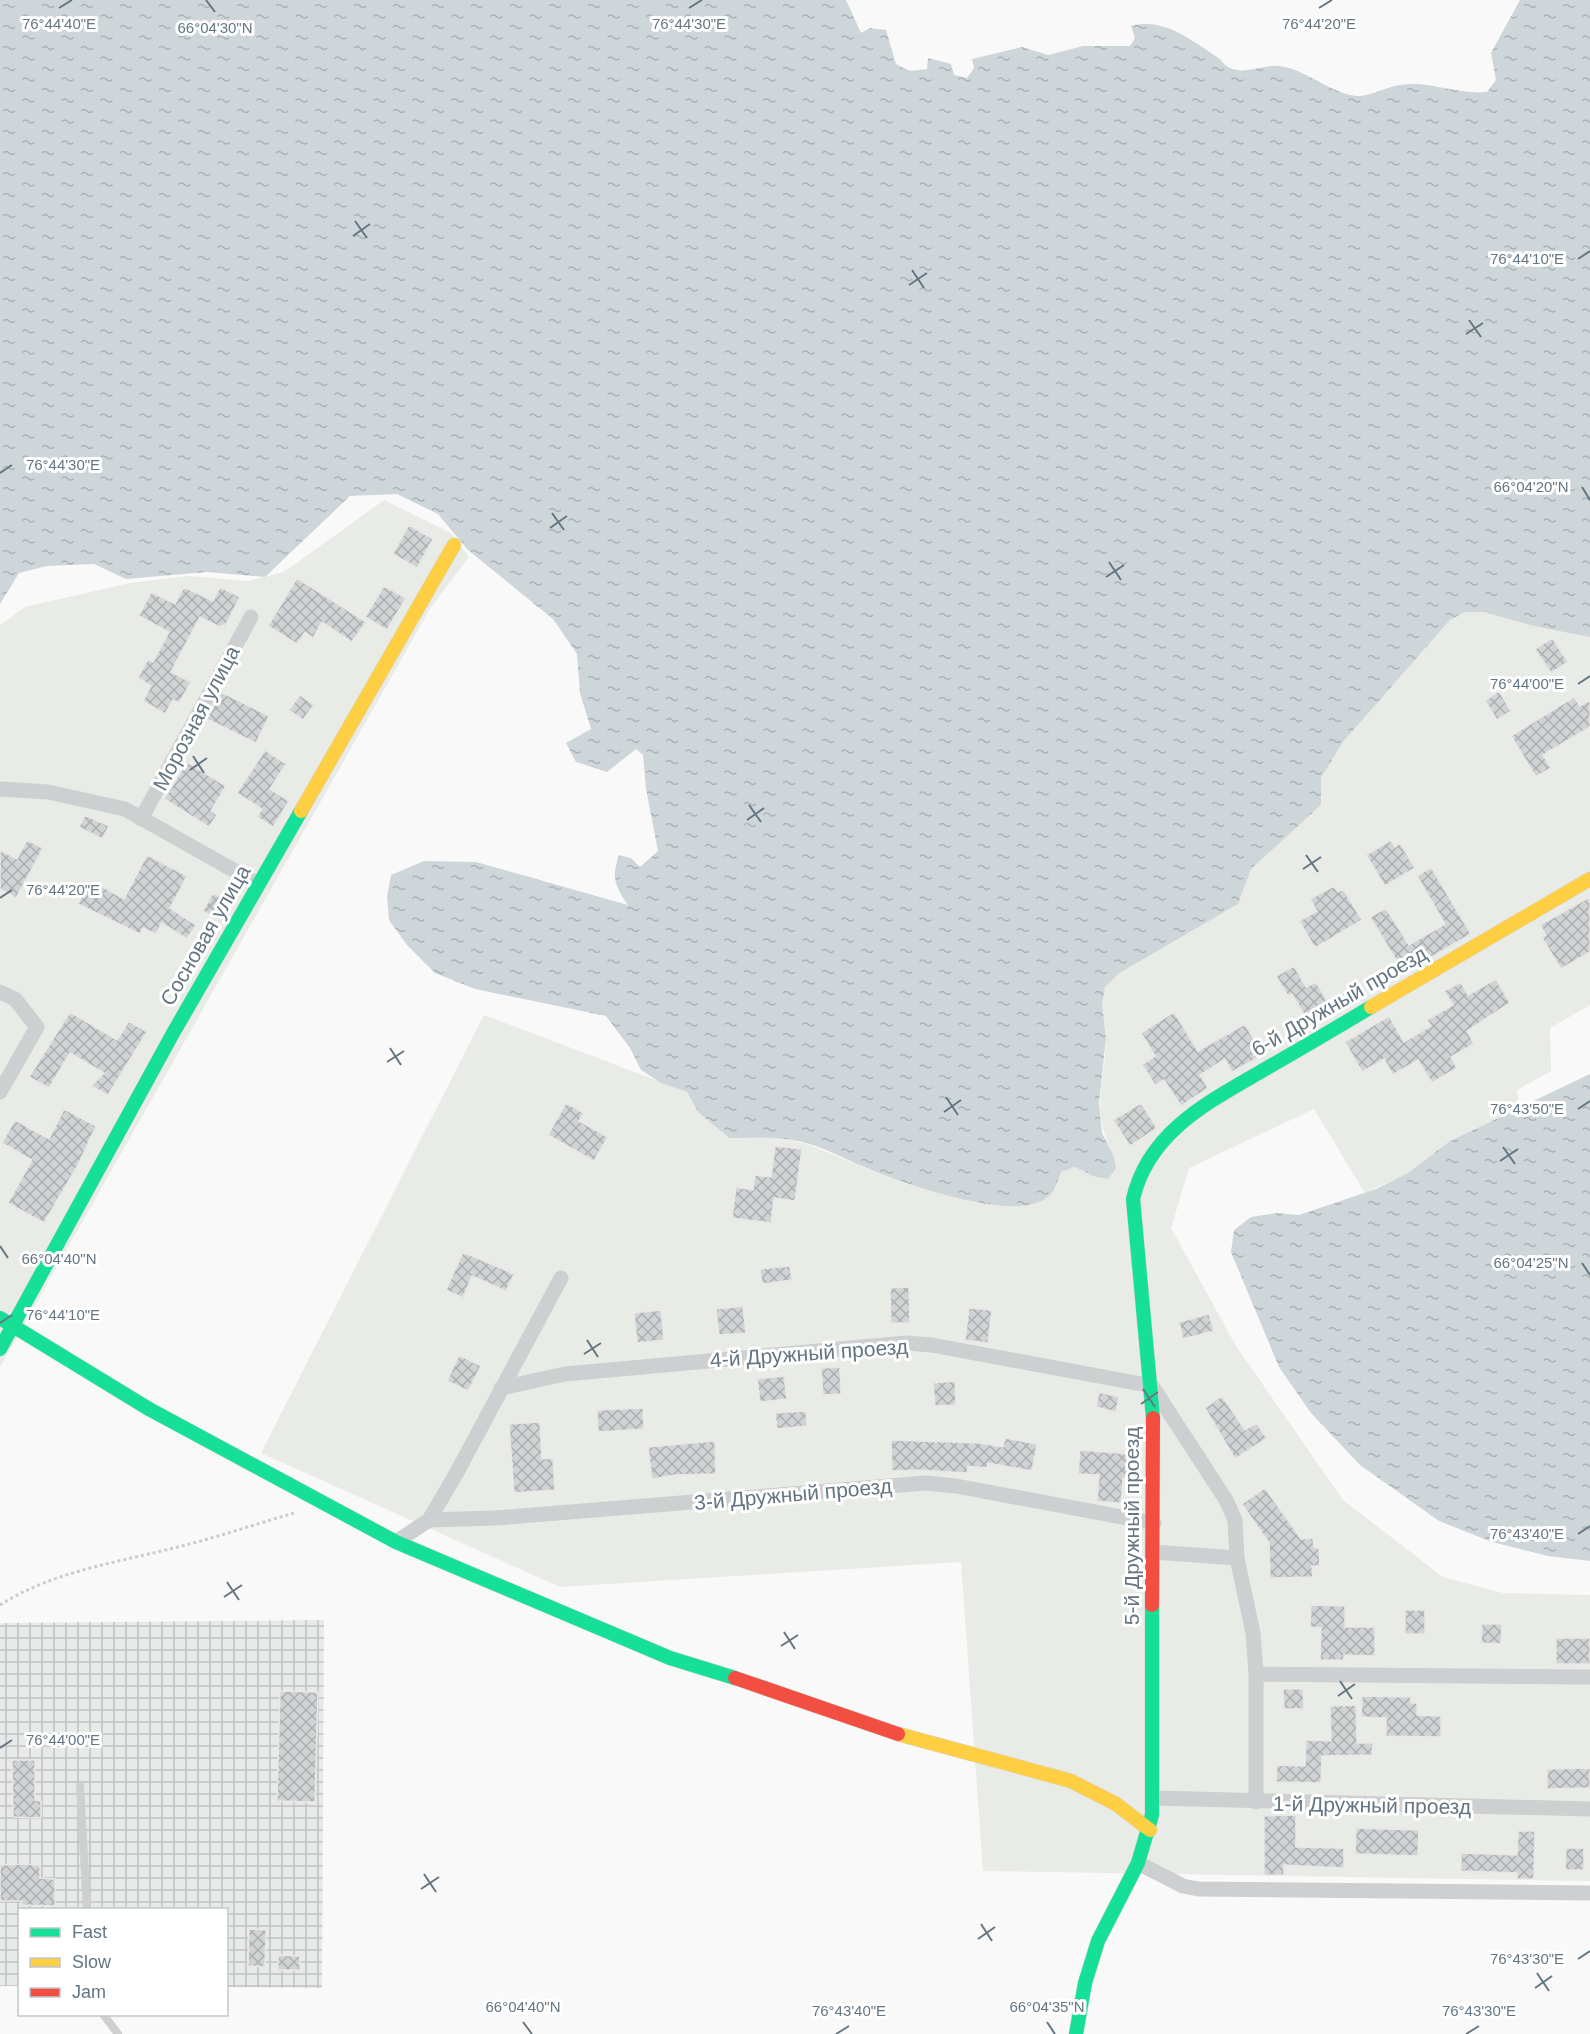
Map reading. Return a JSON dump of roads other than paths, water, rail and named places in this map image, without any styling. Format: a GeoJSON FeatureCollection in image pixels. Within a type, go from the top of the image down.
{"type":"FeatureCollection","features":[{"type":"Feature","properties":{"kind":"street","name":"Сосновая улица"},"geometry":{"type":"LineString","coordinates":[[0,1349],[258,884],[454,545]]}},
{"type":"Feature","properties":{"kind":"street","name":"Морозная улица"},"geometry":{"type":"LineString","coordinates":[[141,819],[250,617]]}},
{"type":"Feature","properties":{"kind":"street"},"geometry":{"type":"LineString","coordinates":[[0,789],[48,792],[125,809],[258,884]]}},
{"type":"Feature","properties":{"kind":"street","name":"6-й Дружный проезд"},"geometry":{"type":"LineString","coordinates":[[1135,1187],[1150,1154],[1163,1138],[1194,1111],[1590,879]]}},
{"type":"Feature","properties":{"kind":"street"},"geometry":{"type":"LineString","coordinates":[[0,992],[15,999],[37,1027],[0,1092]]}},
{"type":"Feature","properties":{"kind":"street","name":"5-й Дружный проезд"},"geometry":{"type":"LineString","coordinates":[[1076,2034],[1085,1983],[1098,1941],[1138,1863],[1150,1830],[1153,1798],[1152,1386],[1134,1219],[1135,1187]]}},
{"type":"Feature","properties":{"kind":"street"},"geometry":{"type":"LineString","coordinates":[[396,1542],[429,1520],[561,1278]]}},
{"type":"Feature","properties":{"kind":"street"},"geometry":{"type":"LineString","coordinates":[[0,1318],[149,1409],[396,1542],[670,1658],[780,1692],[901,1736],[1008,1762],[1071,1781],[1116,1804],[1150,1830]]}},
{"type":"Feature","properties":{"kind":"street","name":"4-й Дружный проезд"},"geometry":{"type":"LineString","coordinates":[[501,1388],[565,1374],[906,1343],[932,1345],[1152,1386]]}},
{"type":"Feature","properties":{"kind":"street"},"geometry":{"type":"LineString","coordinates":[[1152,1386],[1231,1509],[1235,1520],[1237,1558],[1253,1633],[1256,1674],[1256,1802]]}},
{"type":"Feature","properties":{"kind":"street","name":"3-й Дружный проезд"},"geometry":{"type":"LineString","coordinates":[[429,1520],[496,1518],[926,1483],[956,1486],[1154,1523]]}},
{"type":"Feature","properties":{"kind":"street"},"geometry":{"type":"LineString","coordinates":[[1153,1552],[1237,1558]]}},
{"type":"Feature","properties":{"kind":"street"},"geometry":{"type":"LineString","coordinates":[[1256,1674],[1590,1677]]}},
{"type":"Feature","properties":{"kind":"street","name":"1-й Дружный проезд"},"geometry":{"type":"LineString","coordinates":[[1153,1798],[1590,1809]]}},
{"type":"Feature","properties":{"kind":"street"},"geometry":{"type":"LineString","coordinates":[[1138,1863],[1183,1886],[1198,1889],[1590,1893]]}},
{"type":"Feature","properties":{"kind":"lane"},"geometry":{"type":"LineString","coordinates":[[80,1786],[87,1908]]}},
{"type":"Feature","properties":{"kind":"lane"},"geometry":{"type":"LineString","coordinates":[[104,2016],[118,2034]]}},
{"type":"Feature","properties":{"kind":"water"},"geometry":{"type":"Polygon","coordinates":[[[0,0],[846,0],[861,33],[870,28],[886,30],[896,64],[909,71],[927,69],[928,58],[951,64],[954,75],[967,78],[974,68],[972,59],[1022,47],[1048,55],[1083,46],[1130,46],[1135,38],[1131,26],[1143,24],[1178,32],[1233,69],[1247,70],[1271,66],[1289,68],[1345,94],[1356,96],[1411,84],[1487,92],[1496,80],[1491,53],[1520,0],[1590,0],[1590,637],[1534,626],[1484,612],[1465,612],[1450,620],[1343,742],[1321,778],[1321,805],[1251,869],[1238,904],[1118,974],[1105,987],[1102,1004],[1106,1038],[1099,1103],[1102,1133],[1113,1154],[1116,1168],[1108,1179],[1093,1176],[1075,1167],[1061,1172],[1053,1190],[1045,1199],[1029,1205],[984,1204],[907,1183],[806,1143],[777,1138],[729,1138],[698,1112],[687,1092],[661,1083],[641,1070],[630,1048],[606,1016],[475,989],[435,973],[407,945],[389,920],[387,896],[391,875],[424,861],[476,862],[628,905],[616,882],[615,870],[619,855],[631,858],[640,867],[658,851],[646,789],[643,755],[636,749],[607,772],[576,762],[566,743],[591,729],[580,693],[577,654],[553,619],[468,550],[438,514],[397,494],[350,496],[265,577],[207,572],[126,579],[94,564],[47,566],[19,573],[0,604],[0,0]]]}},
{"type":"Feature","properties":{"kind":"water"},"geometry":{"type":"Polygon","coordinates":[[[1590,1074],[1590,1561],[1548,1556],[1492,1542],[1439,1521],[1360,1465],[1311,1413],[1279,1367],[1231,1252],[1234,1230],[1251,1217],[1277,1213],[1299,1215],[1376,1189],[1408,1173],[1450,1141],[1590,1074]]]}}]}
